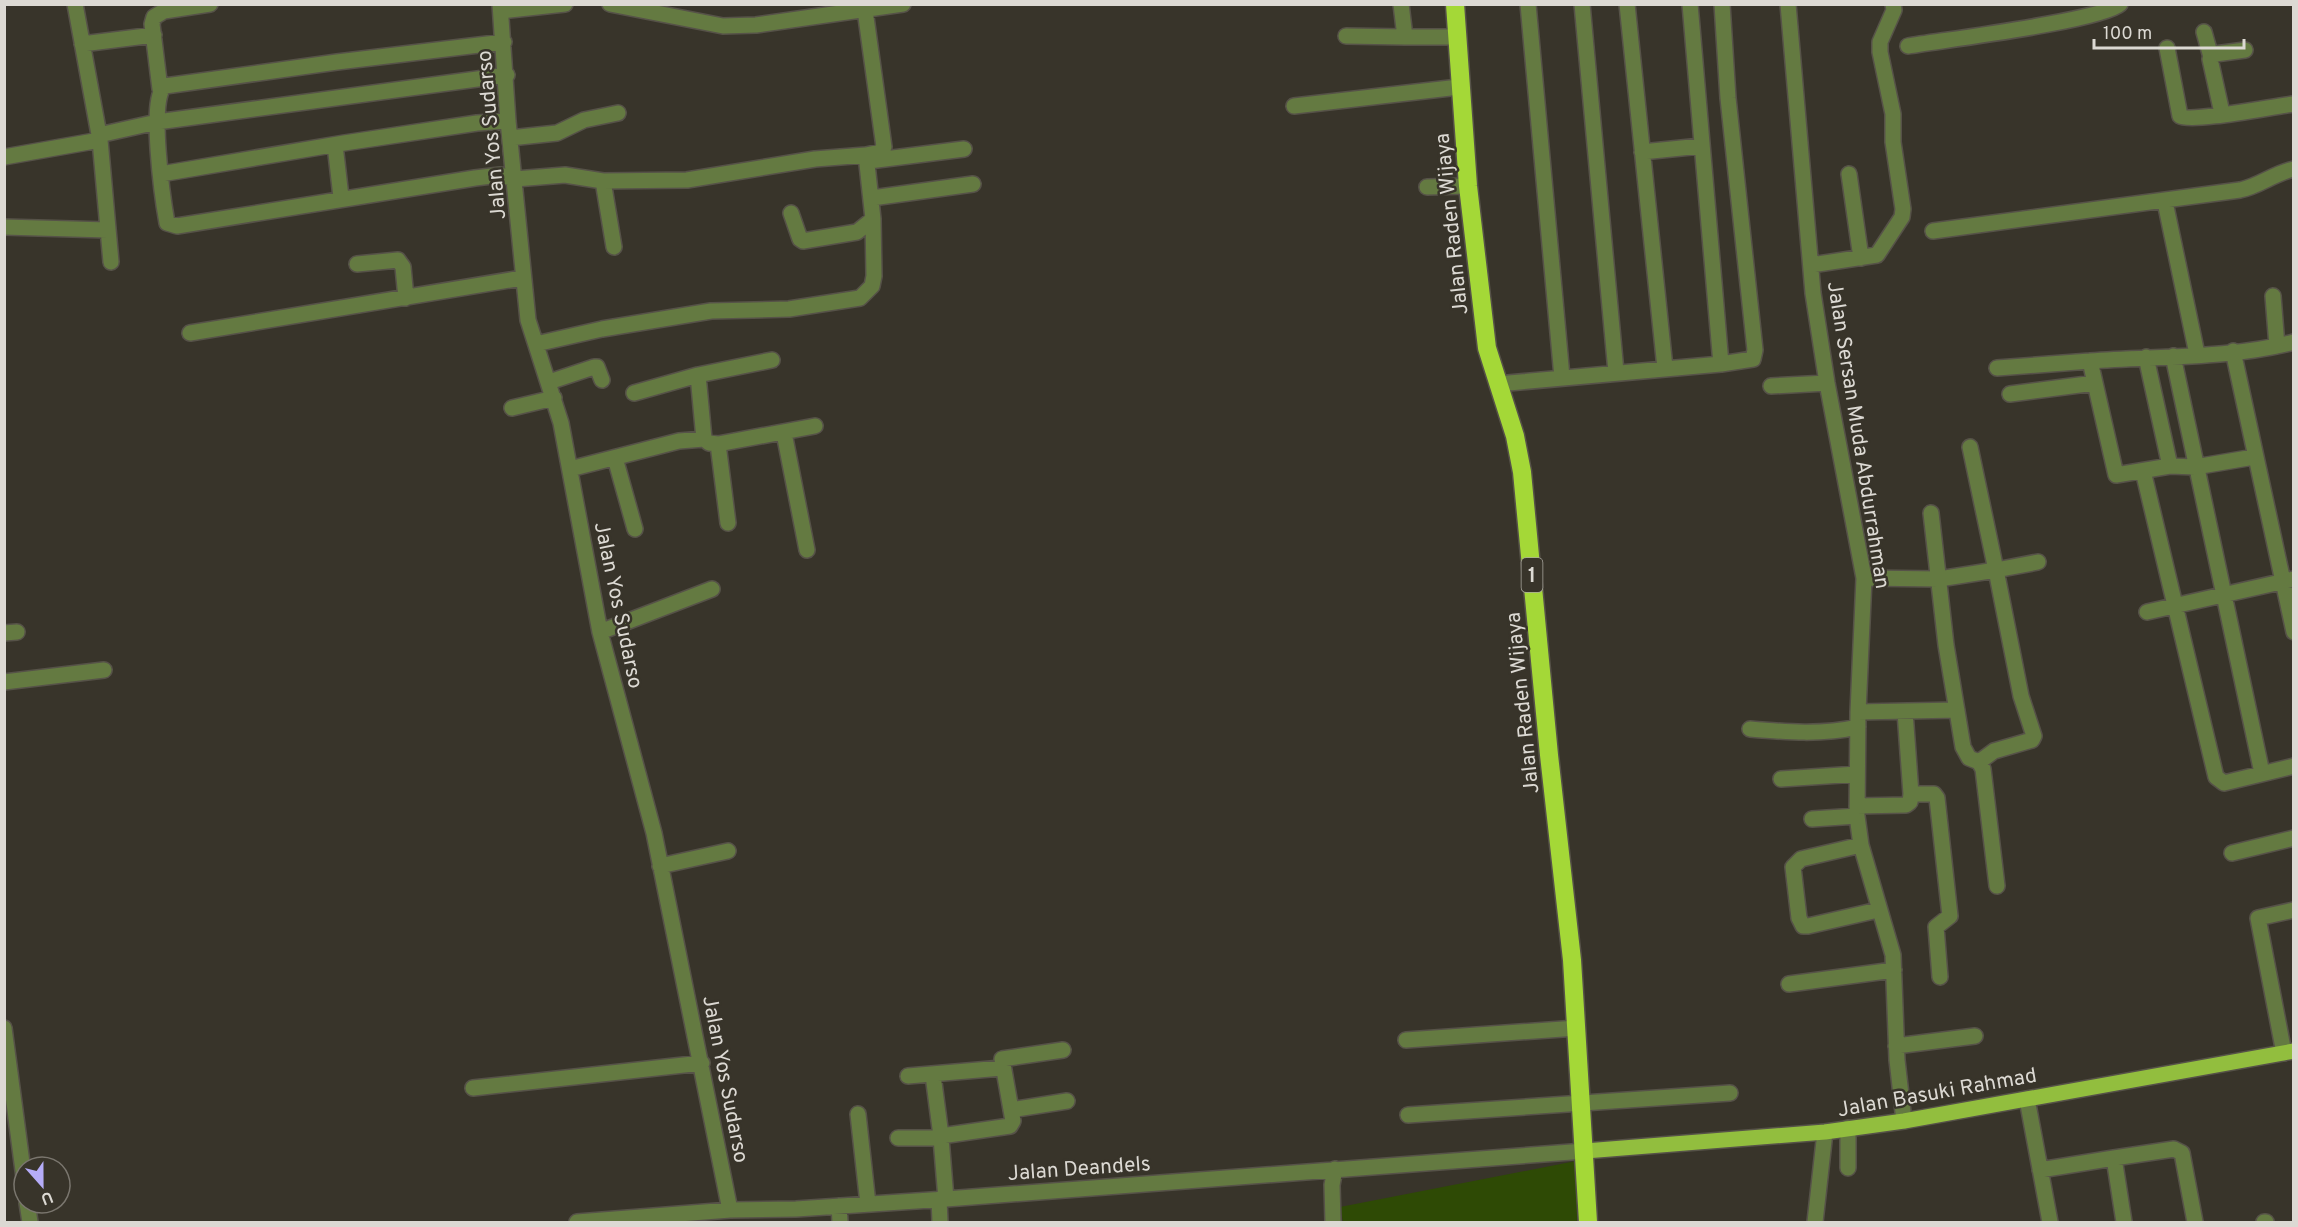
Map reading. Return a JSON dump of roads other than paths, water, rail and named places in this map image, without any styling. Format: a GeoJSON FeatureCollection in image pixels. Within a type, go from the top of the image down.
{"type":"FeatureCollection","features":[{"type":"Feature","properties":{"kind":"highway","name":"Jalan Raden Wijaya"},"geometry":{"type":"LineString","coordinates":[[1455,4],[1468,186],[1487,348],[1515,436],[1522,472],[1577,1028],[1585,1151]]}},
{"type":"Feature","properties":{"kind":"highway","name":"1"},"geometry":{"type":"LineString","coordinates":[[1585,1151],[1588,1222]]}},
{"type":"Feature","properties":{"kind":"main road","name":"Jalan Basuki Rahmad"},"geometry":{"type":"LineString","coordinates":[[1585,1151],[1825,1132],[1904,1121],[2289,1052]]}},
{"type":"Feature","properties":{"kind":"street"},"geometry":{"type":"LineString","coordinates":[[75,4],[100,138],[111,262]]}},
{"type":"Feature","properties":{"kind":"street"},"geometry":{"type":"LineString","coordinates":[[210,4],[160,9],[154,17],[160,89],[157,122],[161,174],[167,223],[171,226],[475,177],[500,175],[514,179],[565,175],[603,181],[687,180],[815,159],[867,158],[964,148]]}},
{"type":"Feature","properties":{"kind":"street"},"geometry":{"type":"LineString","coordinates":[[501,8],[565,4]]}},
{"type":"Feature","properties":{"kind":"street"},"geometry":{"type":"LineString","coordinates":[[610,4],[723,26],[756,25],[903,4]]}},
{"type":"Feature","properties":{"kind":"street"},"geometry":{"type":"LineString","coordinates":[[1401,4],[1405,37]]}},
{"type":"Feature","properties":{"kind":"street"},"geometry":{"type":"LineString","coordinates":[[1528,4],[1562,377]]}},
{"type":"Feature","properties":{"kind":"street"},"geometry":{"type":"LineString","coordinates":[[1582,4],[1617,372]]}},
{"type":"Feature","properties":{"kind":"street"},"geometry":{"type":"LineString","coordinates":[[1627,4],[1665,368]]}},
{"type":"Feature","properties":{"kind":"street"},"geometry":{"type":"LineString","coordinates":[[1690,4],[1721,364]]}},
{"type":"Feature","properties":{"kind":"street"},"geometry":{"type":"LineString","coordinates":[[1497,384],[1721,364],[1753,359],[1755,350],[1728,98],[1722,4]]}},
{"type":"Feature","properties":{"kind":"street","name":"Jalan Sersan Muda Abdurrahman"},"geometry":{"type":"LineString","coordinates":[[1788,4],[1811,265],[1827,383],[1864,578],[1857,811],[1861,845],[1878,910],[1893,955],[1896,1046],[1904,1121]]}},
{"type":"Feature","properties":{"kind":"street"},"geometry":{"type":"LineString","coordinates":[[1811,265],[1877,255],[1902,216],[1903,209],[1893,142],[1892,107],[1880,52],[1880,42],[1894,10],[1893,4]]}},
{"type":"Feature","properties":{"kind":"street"},"geometry":{"type":"LineString","coordinates":[[1908,46],[2073,19],[2109,10],[2120,4]]}},
{"type":"Feature","properties":{"kind":"street","name":"Jalan Yos Sudarso"},"geometry":{"type":"LineString","coordinates":[[501,8],[507,75],[508,122],[528,320],[554,398],[570,469],[600,632],[654,833],[730,1210]]}},
{"type":"Feature","properties":{"kind":"street"},"geometry":{"type":"LineString","coordinates":[[858,9],[884,147],[880,152],[867,158]]}},
{"type":"Feature","properties":{"kind":"street"},"geometry":{"type":"LineString","coordinates":[[2204,32],[2222,113]]}},
{"type":"Feature","properties":{"kind":"street"},"geometry":{"type":"LineString","coordinates":[[82,44],[154,35]]}},
{"type":"Feature","properties":{"kind":"street"},"geometry":{"type":"LineString","coordinates":[[1346,36],[1457,37]]}},
{"type":"Feature","properties":{"kind":"street"},"geometry":{"type":"LineString","coordinates":[[160,89],[172,85],[337,62],[504,42]]}},
{"type":"Feature","properties":{"kind":"street"},"geometry":{"type":"LineString","coordinates":[[2167,48],[2180,116],[2193,119],[2294,104]]}},
{"type":"Feature","properties":{"kind":"street"},"geometry":{"type":"LineString","coordinates":[[2211,57],[2245,50]]}},
{"type":"Feature","properties":{"kind":"street"},"geometry":{"type":"LineString","coordinates":[[4,157],[100,138],[157,122],[507,75]]}},
{"type":"Feature","properties":{"kind":"street"},"geometry":{"type":"LineString","coordinates":[[1294,106],[1460,87]]}},
{"type":"Feature","properties":{"kind":"street"},"geometry":{"type":"LineString","coordinates":[[510,138],[557,133],[584,120],[618,114]]}},
{"type":"Feature","properties":{"kind":"street"},"geometry":{"type":"LineString","coordinates":[[161,174],[477,123],[508,122]]}},
{"type":"Feature","properties":{"kind":"street"},"geometry":{"type":"LineString","coordinates":[[339,144],[345,197]]}},
{"type":"Feature","properties":{"kind":"street"},"geometry":{"type":"LineString","coordinates":[[1641,152],[1701,146]]}},
{"type":"Feature","properties":{"kind":"street"},"geometry":{"type":"LineString","coordinates":[[536,344],[602,329],[711,311],[789,309],[860,298],[872,286],[874,276],[872,198],[867,158]]}},
{"type":"Feature","properties":{"kind":"street"},"geometry":{"type":"LineString","coordinates":[[1933,231],[2165,202],[2254,188],[2279,172],[2294,169]]}},
{"type":"Feature","properties":{"kind":"street"},"geometry":{"type":"LineString","coordinates":[[1849,174],[1861,258]]}},
{"type":"Feature","properties":{"kind":"street"},"geometry":{"type":"LineString","coordinates":[[603,181],[614,247]]}},
{"type":"Feature","properties":{"kind":"street"},"geometry":{"type":"LineString","coordinates":[[872,198],[973,184]]}},
{"type":"Feature","properties":{"kind":"street"},"geometry":{"type":"LineString","coordinates":[[1427,188],[1468,186]]}},
{"type":"Feature","properties":{"kind":"street"},"geometry":{"type":"LineString","coordinates":[[2165,202],[2197,354]]}},
{"type":"Feature","properties":{"kind":"street"},"geometry":{"type":"LineString","coordinates":[[791,213],[800,239],[803,241],[857,232],[873,219]]}},
{"type":"Feature","properties":{"kind":"street"},"geometry":{"type":"LineString","coordinates":[[4,227],[107,230]]}},
{"type":"Feature","properties":{"kind":"street"},"geometry":{"type":"LineString","coordinates":[[357,264],[398,260],[403,267],[406,298]]}},
{"type":"Feature","properties":{"kind":"street"},"geometry":{"type":"LineString","coordinates":[[190,333],[522,278]]}},
{"type":"Feature","properties":{"kind":"street"},"geometry":{"type":"LineString","coordinates":[[2272,296],[2277,346]]}},
{"type":"Feature","properties":{"kind":"street"},"geometry":{"type":"LineString","coordinates":[[1997,368],[2233,351],[2294,342]]}},
{"type":"Feature","properties":{"kind":"street"},"geometry":{"type":"LineString","coordinates":[[2233,351],[2254,457],[2288,580],[2294,632]]}},
{"type":"Feature","properties":{"kind":"street"},"geometry":{"type":"LineString","coordinates":[[2173,356],[2262,773]]}},
{"type":"Feature","properties":{"kind":"street"},"geometry":{"type":"LineString","coordinates":[[2146,357],[2170,466]]}},
{"type":"Feature","properties":{"kind":"street"},"geometry":{"type":"LineString","coordinates":[[634,393],[698,375],[772,360]]}},
{"type":"Feature","properties":{"kind":"street"},"geometry":{"type":"LineString","coordinates":[[2090,361],[2114,472],[2121,475],[2170,466],[2195,467],[2254,457]]}},
{"type":"Feature","properties":{"kind":"street"},"geometry":{"type":"LineString","coordinates":[[549,382],[594,367],[597,367],[602,380]]}},
{"type":"Feature","properties":{"kind":"street"},"geometry":{"type":"LineString","coordinates":[[698,375],[704,439]]}},
{"type":"Feature","properties":{"kind":"street"},"geometry":{"type":"LineString","coordinates":[[1771,386],[1827,383]]}},
{"type":"Feature","properties":{"kind":"street"},"geometry":{"type":"LineString","coordinates":[[2010,394],[2095,383]]}},
{"type":"Feature","properties":{"kind":"street"},"geometry":{"type":"LineString","coordinates":[[512,408],[554,398]]}},
{"type":"Feature","properties":{"kind":"street"},"geometry":{"type":"LineString","coordinates":[[570,469],[680,441],[704,439],[709,443],[718,444],[815,426]]}},
{"type":"Feature","properties":{"kind":"street"},"geometry":{"type":"LineString","coordinates":[[784,433],[807,550]]}},
{"type":"Feature","properties":{"kind":"street"},"geometry":{"type":"LineString","coordinates":[[718,444],[728,523]]}},
{"type":"Feature","properties":{"kind":"street"},"geometry":{"type":"LineString","coordinates":[[1970,447],[2021,696],[2034,736],[2029,741],[1989,754],[1979,762]]}},
{"type":"Feature","properties":{"kind":"street"},"geometry":{"type":"LineString","coordinates":[[615,458],[635,530]]}},
{"type":"Feature","properties":{"kind":"street"},"geometry":{"type":"LineString","coordinates":[[2143,471],[2216,777],[2224,783],[2294,766]]}},
{"type":"Feature","properties":{"kind":"street"},"geometry":{"type":"LineString","coordinates":[[1931,513],[1946,645],[1964,752],[1969,758],[1979,762],[1983,769],[1997,886]]}},
{"type":"Feature","properties":{"kind":"street"},"geometry":{"type":"LineString","coordinates":[[1864,578],[1939,579],[2038,562]]}},
{"type":"Feature","properties":{"kind":"street"},"geometry":{"type":"LineString","coordinates":[[2147,612],[2288,580]]}},
{"type":"Feature","properties":{"kind":"street"},"geometry":{"type":"LineString","coordinates":[[600,632],[712,589]]}},
{"type":"Feature","properties":{"kind":"street"},"geometry":{"type":"LineString","coordinates":[[4,682],[104,670]]}},
{"type":"Feature","properties":{"kind":"street"},"geometry":{"type":"LineString","coordinates":[[1749,729],[1797,733],[1830,732],[1858,719],[1905,712],[1957,710]]}},
{"type":"Feature","properties":{"kind":"street"},"geometry":{"type":"LineString","coordinates":[[1812,819],[1906,805],[1910,802],[1905,712]]}},
{"type":"Feature","properties":{"kind":"street"},"geometry":{"type":"LineString","coordinates":[[1781,779],[1857,774]]}},
{"type":"Feature","properties":{"kind":"street"},"geometry":{"type":"LineString","coordinates":[[1911,794],[1934,794],[1937,798],[1950,916],[1945,922],[1938,924],[1935,932],[1940,977]]}},
{"type":"Feature","properties":{"kind":"street"},"geometry":{"type":"LineString","coordinates":[[2232,853],[2294,838]]}},
{"type":"Feature","properties":{"kind":"street"},"geometry":{"type":"LineString","coordinates":[[1861,845],[1801,859],[1794,863],[1799,918],[1803,926],[1808,926],[1878,910]]}},
{"type":"Feature","properties":{"kind":"street"},"geometry":{"type":"LineString","coordinates":[[660,866],[728,851]]}},
{"type":"Feature","properties":{"kind":"street"},"geometry":{"type":"LineString","coordinates":[[2289,1052],[2258,918],[2294,910]]}},
{"type":"Feature","properties":{"kind":"street"},"geometry":{"type":"LineString","coordinates":[[1789,984],[1894,970]]}},
{"type":"Feature","properties":{"kind":"street"},"geometry":{"type":"LineString","coordinates":[[4,1028],[21,1155]]}},
{"type":"Feature","properties":{"kind":"street"},"geometry":{"type":"LineString","coordinates":[[1406,1040],[1577,1028]]}},
{"type":"Feature","properties":{"kind":"street"},"geometry":{"type":"LineString","coordinates":[[1896,1046],[1976,1036]]}},
{"type":"Feature","properties":{"kind":"street"},"geometry":{"type":"LineString","coordinates":[[898,1138],[941,1137],[1010,1126],[1013,1121],[1001,1060],[1005,1057],[1063,1050]]}},
{"type":"Feature","properties":{"kind":"street"},"geometry":{"type":"LineString","coordinates":[[473,1088],[702,1063]]}},
{"type":"Feature","properties":{"kind":"street"},"geometry":{"type":"LineString","coordinates":[[908,1076],[1002,1068]]}},
{"type":"Feature","properties":{"kind":"street"},"geometry":{"type":"LineString","coordinates":[[933,1075],[941,1137],[943,1199],[940,1222]]}},
{"type":"Feature","properties":{"kind":"street"},"geometry":{"type":"LineString","coordinates":[[1408,1114],[1730,1093]]}},
{"type":"Feature","properties":{"kind":"street"},"geometry":{"type":"LineString","coordinates":[[2027,1099],[2050,1222]]}},
{"type":"Feature","properties":{"kind":"street"},"geometry":{"type":"LineString","coordinates":[[1011,1110],[1067,1101]]}},
{"type":"Feature","properties":{"kind":"street"},"geometry":{"type":"LineString","coordinates":[[858,1113],[868,1204]]}},
{"type":"Feature","properties":{"kind":"street"},"geometry":{"type":"LineString","coordinates":[[1848,1128],[1848,1168]]}},
{"type":"Feature","properties":{"kind":"street"},"geometry":{"type":"LineString","coordinates":[[1815,1222],[1825,1132]]}},
{"type":"Feature","properties":{"kind":"street"},"geometry":{"type":"LineString","coordinates":[[2040,1170],[2174,1149],[2182,1153],[2195,1222]]}},
{"type":"Feature","properties":{"kind":"street","name":"Jalan Deandels"},"geometry":{"type":"LineString","coordinates":[[577,1222],[730,1210],[797,1216],[839,1206],[1585,1151]]}},
{"type":"Feature","properties":{"kind":"street"},"geometry":{"type":"LineString","coordinates":[[2114,1158],[2124,1222]]}},
{"type":"Feature","properties":{"kind":"street"},"geometry":{"type":"LineString","coordinates":[[1332,1170],[1334,1222]]}},
{"type":"Feature","properties":{"kind":"street"},"geometry":{"type":"LineString","coordinates":[[839,1206],[840,1222]]}}]}
